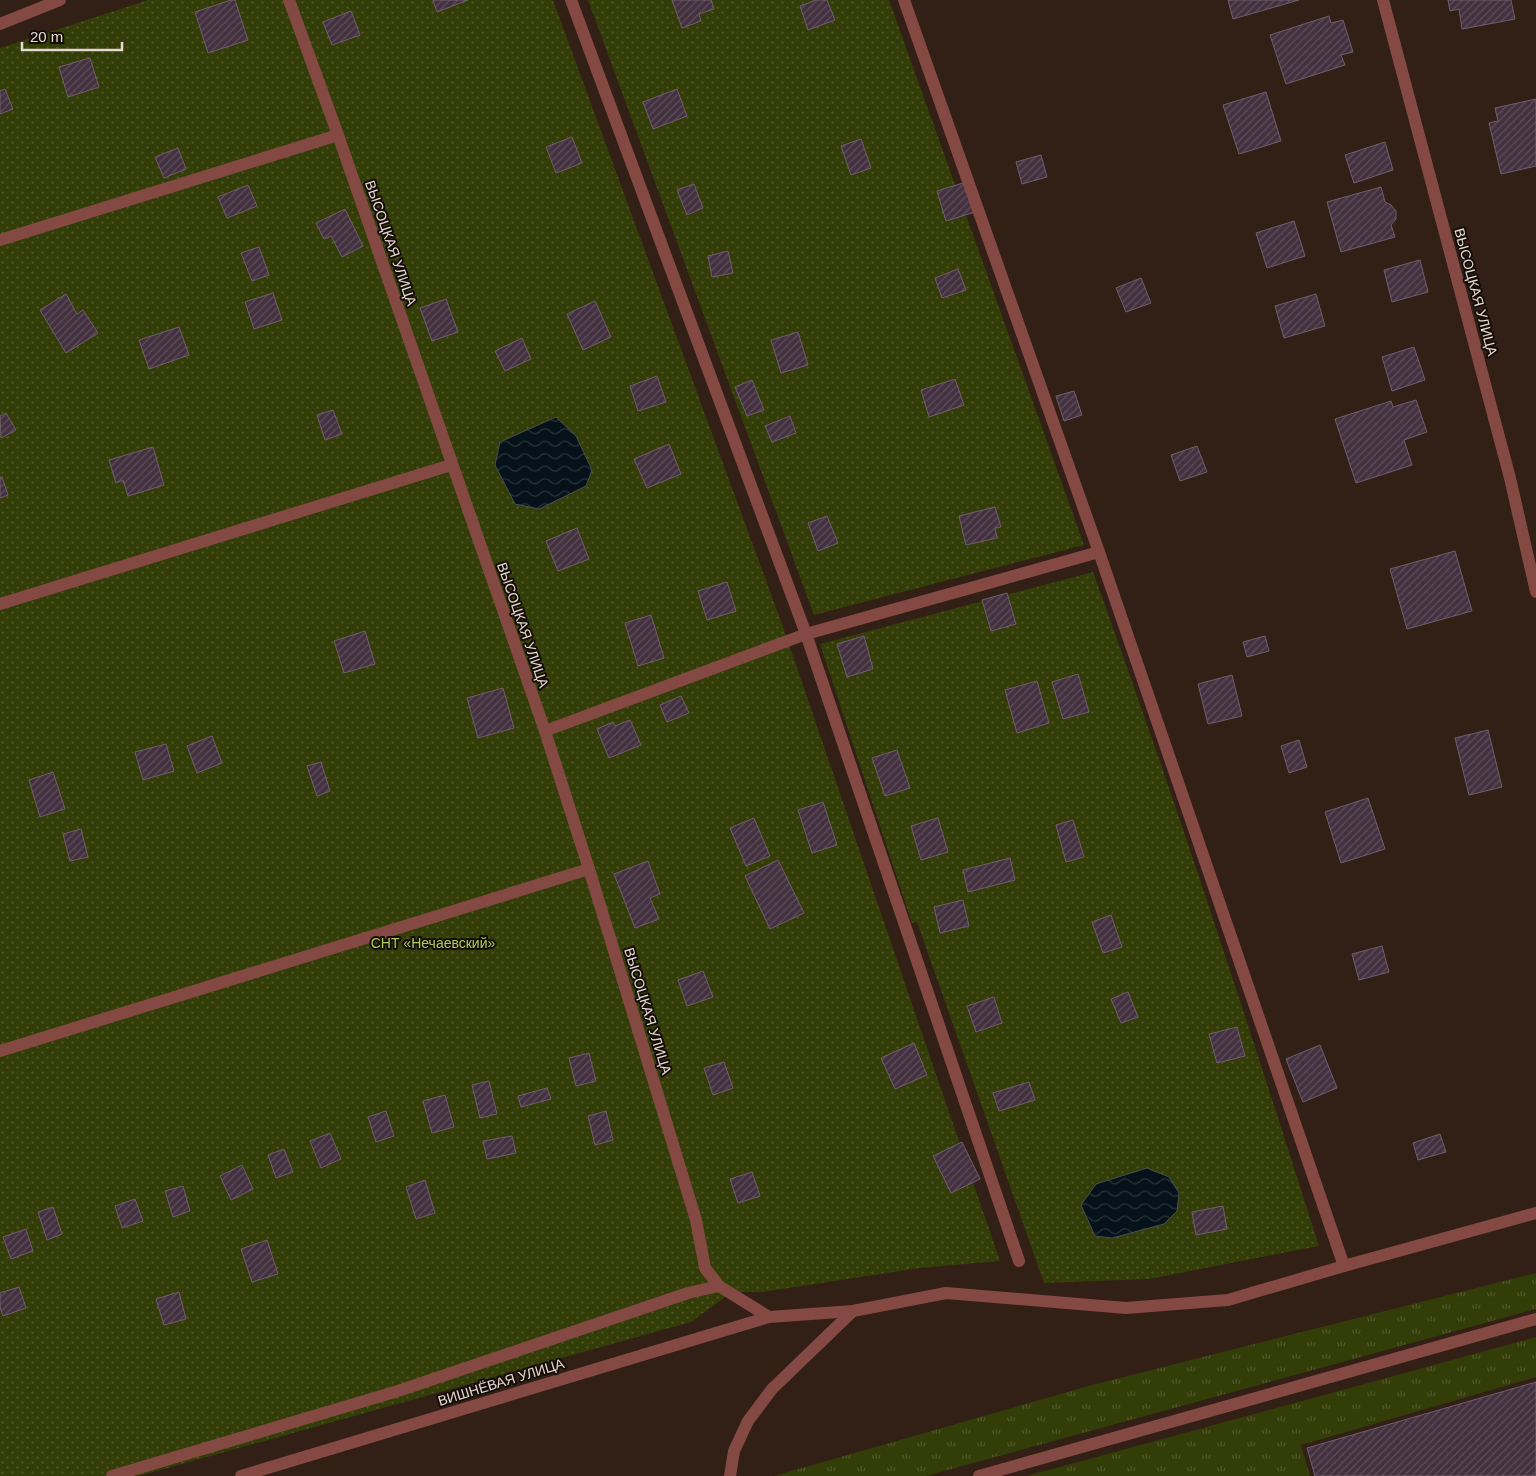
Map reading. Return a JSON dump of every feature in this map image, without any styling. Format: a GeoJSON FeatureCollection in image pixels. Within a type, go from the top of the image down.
{"type":"FeatureCollection","features":[{"type":"Feature","properties":{"kind":"street"},"geometry":{"type":"LineString","coordinates":[[0,24],[60,0]]}},
{"type":"Feature","properties":{"kind":"street","name":"ВЫСОЦКАЯ УЛИЦА"},"geometry":{"type":"LineString","coordinates":[[288,0],[338,136],[545,731],[696,1220],[705,1268],[719,1286]]}},
{"type":"Feature","properties":{"kind":"street"},"geometry":{"type":"LineString","coordinates":[[571,0],[806,634],[1019,1261]]}},
{"type":"Feature","properties":{"kind":"street"},"geometry":{"type":"LineString","coordinates":[[904,0],[1099,552],[1344,1266]]}},
{"type":"Feature","properties":{"kind":"street","name":"ВЫСОЦКАЯ УЛИЦА"},"geometry":{"type":"LineString","coordinates":[[1383,0],[1510,478],[1536,592]]}},
{"type":"Feature","properties":{"kind":"street"},"geometry":{"type":"LineString","coordinates":[[0,240],[338,136]]}},
{"type":"Feature","properties":{"kind":"street"},"geometry":{"type":"LineString","coordinates":[[0,604],[451,465]]}},
{"type":"Feature","properties":{"kind":"street"},"geometry":{"type":"LineString","coordinates":[[545,731],[806,634],[1099,552]]}},
{"type":"Feature","properties":{"kind":"street"},"geometry":{"type":"LineString","coordinates":[[0,1051],[589,869]]}},
{"type":"Feature","properties":{"kind":"street","name":"ВИШНЁВАЯ УЛИЦА"},"geometry":{"type":"LineString","coordinates":[[241,1476],[769,1318],[853,1311],[946,1294],[1126,1308],[1228,1300],[1536,1213]]}},
{"type":"Feature","properties":{"kind":"street"},"geometry":{"type":"LineString","coordinates":[[112,1476],[398,1391],[688,1293],[719,1286],[769,1318]]}},
{"type":"Feature","properties":{"kind":"street"},"geometry":{"type":"LineString","coordinates":[[730,1476],[734,1451],[748,1421],[772,1389],[853,1311]]}},
{"type":"Feature","properties":{"kind":"street"},"geometry":{"type":"LineString","coordinates":[[978,1476],[1536,1318]]}},
{"type":"Feature","properties":{"kind":"green space","name":"СНТ «Нечаевский»"},"geometry":{"type":"Polygon","coordinates":[[[148,0],[553,0],[782,624],[1000,1261],[920,1268],[762,1292],[732,1292],[691,1322],[139,1476],[0,1476],[0,48],[148,0]]]}},
{"type":"Feature","properties":{"kind":"green space"},"geometry":{"type":"Polygon","coordinates":[[[588,0],[889,0],[1084,545],[814,615],[588,0]]]}},
{"type":"Feature","properties":{"kind":"green space"},"geometry":{"type":"Polygon","coordinates":[[[1093,572],[1209,908],[1319,1246],[1149,1279],[1044,1283],[917,922],[912,923],[820,644],[1093,572]]]}},
{"type":"Feature","properties":{"kind":"green space"},"geometry":{"type":"Polygon","coordinates":[[[1536,1273],[1536,1309],[926,1476],[774,1476],[1092,1385],[1536,1273]]]}},
{"type":"Feature","properties":{"kind":"green space"},"geometry":{"type":"Polygon","coordinates":[[[1536,1337],[1536,1377],[1301,1445],[1310,1476],[1027,1476],[1536,1337]]]}},
{"type":"Feature","properties":{"kind":"water"},"geometry":{"type":"Polygon","coordinates":[[[556,417],[576,436],[592,470],[586,486],[539,509],[515,504],[495,465],[500,442],[556,417]]]}},
{"type":"Feature","properties":{"kind":"water"},"geometry":{"type":"Polygon","coordinates":[[[1147,1168],[1169,1177],[1179,1193],[1177,1211],[1164,1224],[1112,1238],[1095,1236],[1081,1205],[1096,1184],[1147,1168]]]}},
{"type":"Feature","properties":{"kind":"building"},"geometry":{"type":"Polygon","coordinates":[[[235,0],[248,40],[208,53],[195,12],[235,0]]]}},
{"type":"Feature","properties":{"kind":"building"},"geometry":{"type":"Polygon","coordinates":[[[433,0],[468,0],[437,12],[433,0]]]}},
{"type":"Feature","properties":{"kind":"building"},"geometry":{"type":"Polygon","coordinates":[[[672,0],[711,0],[714,9],[699,14],[701,21],[682,28],[672,0]]]}},
{"type":"Feature","properties":{"kind":"building"},"geometry":{"type":"Polygon","coordinates":[[[816,0],[827,0],[835,20],[808,30],[800,6],[816,0]]]}},
{"type":"Feature","properties":{"kind":"building"},"geometry":{"type":"Polygon","coordinates":[[[1228,0],[1299,0],[1233,19],[1228,0]]]}},
{"type":"Feature","properties":{"kind":"building"},"geometry":{"type":"Polygon","coordinates":[[[1448,0],[1511,0],[1515,19],[1462,29],[1459,9],[1450,11],[1448,0]]]}},
{"type":"Feature","properties":{"kind":"building"},"geometry":{"type":"Polygon","coordinates":[[[351,11],[360,35],[332,45],[323,22],[351,11]]]}},
{"type":"Feature","properties":{"kind":"building"},"geometry":{"type":"Polygon","coordinates":[[[1329,16],[1331,23],[1343,20],[1353,52],[1341,55],[1345,65],[1286,84],[1270,35],[1329,16]]]}},
{"type":"Feature","properties":{"kind":"building"},"geometry":{"type":"Polygon","coordinates":[[[90,58],[99,87],[68,97],[59,67],[90,58]]]}},
{"type":"Feature","properties":{"kind":"building"},"geometry":{"type":"Polygon","coordinates":[[[5,89],[13,109],[0,114],[0,91],[5,89]]]}},
{"type":"Feature","properties":{"kind":"building"},"geometry":{"type":"Polygon","coordinates":[[[677,89],[687,116],[653,129],[643,102],[677,89]]]}},
{"type":"Feature","properties":{"kind":"building"},"geometry":{"type":"Polygon","coordinates":[[[1266,92],[1281,141],[1239,154],[1223,105],[1266,92]]]}},
{"type":"Feature","properties":{"kind":"building"},"geometry":{"type":"Polygon","coordinates":[[[1536,99],[1536,166],[1501,174],[1489,123],[1498,121],[1495,108],[1536,99]]]}},
{"type":"Feature","properties":{"kind":"building"},"geometry":{"type":"Polygon","coordinates":[[[572,137],[582,163],[556,173],[546,147],[572,137]]]}},
{"type":"Feature","properties":{"kind":"building"},"geometry":{"type":"Polygon","coordinates":[[[861,139],[871,168],[851,175],[841,146],[861,139]]]}},
{"type":"Feature","properties":{"kind":"building"},"geometry":{"type":"Polygon","coordinates":[[[1385,142],[1393,170],[1354,183],[1345,155],[1385,142]]]}},
{"type":"Feature","properties":{"kind":"building"},"geometry":{"type":"Polygon","coordinates":[[[178,148],[186,169],[164,178],[155,157],[178,148]]]}},
{"type":"Feature","properties":{"kind":"building"},"geometry":{"type":"Polygon","coordinates":[[[1041,155],[1047,177],[1022,184],[1016,162],[1041,155]]]}},
{"type":"Feature","properties":{"kind":"building"},"geometry":{"type":"Polygon","coordinates":[[[966,182],[975,212],[946,221],[937,191],[966,182]]]}},
{"type":"Feature","properties":{"kind":"building"},"geometry":{"type":"Polygon","coordinates":[[[694,184],[703,208],[687,215],[677,190],[694,184]]]}},
{"type":"Feature","properties":{"kind":"building"},"geometry":{"type":"Polygon","coordinates":[[[248,185],[257,206],[227,218],[218,197],[248,185]]]}},
{"type":"Feature","properties":{"kind":"building"},"geometry":{"type":"Polygon","coordinates":[[[1381,187],[1385,202],[1396,211],[1396,219],[1391,225],[1395,237],[1341,252],[1327,202],[1381,187]]]}},
{"type":"Feature","properties":{"kind":"building"},"geometry":{"type":"Polygon","coordinates":[[[345,209],[363,246],[342,257],[331,236],[324,239],[316,223],[345,209]]]}},
{"type":"Feature","properties":{"kind":"building"},"geometry":{"type":"Polygon","coordinates":[[[1294,221],[1305,256],[1267,268],[1256,233],[1294,221]]]}},
{"type":"Feature","properties":{"kind":"building"},"geometry":{"type":"Polygon","coordinates":[[[259,247],[269,275],[252,281],[241,253],[259,247]]]}},
{"type":"Feature","properties":{"kind":"building"},"geometry":{"type":"Polygon","coordinates":[[[728,251],[733,273],[712,277],[708,256],[728,251]]]}},
{"type":"Feature","properties":{"kind":"building"},"geometry":{"type":"Polygon","coordinates":[[[1420,260],[1428,292],[1392,302],[1384,270],[1420,260]]]}},
{"type":"Feature","properties":{"kind":"building"},"geometry":{"type":"Polygon","coordinates":[[[958,269],[966,290],[942,298],[935,278],[958,269]]]}},
{"type":"Feature","properties":{"kind":"building"},"geometry":{"type":"Polygon","coordinates":[[[1141,278],[1151,303],[1126,312],[1116,288],[1141,278]]]}},
{"type":"Feature","properties":{"kind":"building"},"geometry":{"type":"Polygon","coordinates":[[[273,293],[282,320],[254,329],[245,302],[273,293]]]}},
{"type":"Feature","properties":{"kind":"building"},"geometry":{"type":"Polygon","coordinates":[[[66,294],[77,314],[83,310],[98,333],[66,353],[40,310],[66,294]]]}},
{"type":"Feature","properties":{"kind":"building"},"geometry":{"type":"Polygon","coordinates":[[[1316,294],[1325,326],[1284,338],[1275,306],[1316,294]]]}},
{"type":"Feature","properties":{"kind":"building"},"geometry":{"type":"Polygon","coordinates":[[[446,299],[458,332],[432,341],[420,308],[446,299]]]}},
{"type":"Feature","properties":{"kind":"building"},"geometry":{"type":"Polygon","coordinates":[[[595,301],[611,337],[583,350],[567,314],[595,301]]]}},
{"type":"Feature","properties":{"kind":"building"},"geometry":{"type":"Polygon","coordinates":[[[179,327],[189,355],[149,369],[139,340],[179,327]]]}},
{"type":"Feature","properties":{"kind":"building"},"geometry":{"type":"Polygon","coordinates":[[[798,332],[808,365],[781,373],[771,340],[798,332]]]}},
{"type":"Feature","properties":{"kind":"building"},"geometry":{"type":"Polygon","coordinates":[[[522,338],[531,359],[505,371],[495,351],[522,338]]]}},
{"type":"Feature","properties":{"kind":"building"},"geometry":{"type":"Polygon","coordinates":[[[1414,347],[1425,380],[1392,391],[1382,357],[1414,347]]]}},
{"type":"Feature","properties":{"kind":"building"},"geometry":{"type":"Polygon","coordinates":[[[657,376],[666,402],[638,411],[630,386],[657,376]]]}},
{"type":"Feature","properties":{"kind":"building"},"geometry":{"type":"Polygon","coordinates":[[[955,379],[964,405],[929,417],[921,390],[955,379]]]}},
{"type":"Feature","properties":{"kind":"building"},"geometry":{"type":"Polygon","coordinates":[[[752,380],[764,410],[747,416],[735,387],[752,380]]]}},
{"type":"Feature","properties":{"kind":"building"},"geometry":{"type":"Polygon","coordinates":[[[1074,391],[1082,415],[1064,421],[1056,396],[1074,391]]]}},
{"type":"Feature","properties":{"kind":"building"},"geometry":{"type":"Polygon","coordinates":[[[1416,400],[1427,432],[1404,440],[1412,465],[1356,483],[1335,419],[1391,401],[1393,407],[1416,400]]]}},
{"type":"Feature","properties":{"kind":"building"},"geometry":{"type":"Polygon","coordinates":[[[333,410],[342,434],[325,440],[317,415],[333,410]]]}},
{"type":"Feature","properties":{"kind":"building"},"geometry":{"type":"Polygon","coordinates":[[[6,413],[16,430],[1,438],[0,416],[6,413]]]}},
{"type":"Feature","properties":{"kind":"building"},"geometry":{"type":"Polygon","coordinates":[[[790,416],[796,433],[772,442],[765,426],[790,416]]]}},
{"type":"Feature","properties":{"kind":"building"},"geometry":{"type":"Polygon","coordinates":[[[669,444],[681,474],[647,488],[634,459],[669,444]]]}},
{"type":"Feature","properties":{"kind":"building"},"geometry":{"type":"Polygon","coordinates":[[[1197,446],[1207,472],[1180,481],[1171,455],[1197,446]]]}},
{"type":"Feature","properties":{"kind":"building"},"geometry":{"type":"Polygon","coordinates":[[[153,447],[164,485],[128,496],[123,480],[116,483],[109,460],[153,447]]]}},
{"type":"Feature","properties":{"kind":"building"},"geometry":{"type":"Polygon","coordinates":[[[0,477],[2,477],[8,495],[0,498],[0,477]]]}},
{"type":"Feature","properties":{"kind":"building"},"geometry":{"type":"Polygon","coordinates":[[[995,507],[1001,527],[995,528],[997,538],[966,545],[959,516],[995,507]]]}},
{"type":"Feature","properties":{"kind":"building"},"geometry":{"type":"Polygon","coordinates":[[[827,516],[838,543],[818,551],[808,523],[827,516]]]}},
{"type":"Feature","properties":{"kind":"building"},"geometry":{"type":"Polygon","coordinates":[[[577,528],[589,559],[558,571],[546,541],[577,528]]]}},
{"type":"Feature","properties":{"kind":"building"},"geometry":{"type":"Polygon","coordinates":[[[1455,551],[1472,611],[1407,629],[1390,569],[1455,551]]]}},
{"type":"Feature","properties":{"kind":"building"},"geometry":{"type":"Polygon","coordinates":[[[727,582],[736,611],[707,620],[698,591],[727,582]]]}},
{"type":"Feature","properties":{"kind":"building"},"geometry":{"type":"Polygon","coordinates":[[[1007,593],[1016,624],[991,631],[982,600],[1007,593]]]}},
{"type":"Feature","properties":{"kind":"building"},"geometry":{"type":"Polygon","coordinates":[[[651,615],[664,658],[638,666],[625,623],[651,615]]]}},
{"type":"Feature","properties":{"kind":"building"},"geometry":{"type":"Polygon","coordinates":[[[365,631],[375,664],[344,673],[334,641],[365,631]]]}},
{"type":"Feature","properties":{"kind":"building"},"geometry":{"type":"Polygon","coordinates":[[[864,636],[873,669],[847,677],[837,644],[864,636]]]}},
{"type":"Feature","properties":{"kind":"building"},"geometry":{"type":"Polygon","coordinates":[[[1265,636],[1269,651],[1247,657],[1243,642],[1265,636]]]}},
{"type":"Feature","properties":{"kind":"building"},"geometry":{"type":"Polygon","coordinates":[[[1078,674],[1089,712],[1063,719],[1052,682],[1078,674]]]}},
{"type":"Feature","properties":{"kind":"building"},"geometry":{"type":"Polygon","coordinates":[[[1232,675],[1242,716],[1208,724],[1198,684],[1232,675]]]}},
{"type":"Feature","properties":{"kind":"building"},"geometry":{"type":"Polygon","coordinates":[[[1037,681],[1049,723],[1017,733],[1005,690],[1037,681]]]}},
{"type":"Feature","properties":{"kind":"building"},"geometry":{"type":"Polygon","coordinates":[[[503,688],[514,728],[478,738],[467,698],[503,688]]]}},
{"type":"Feature","properties":{"kind":"building"},"geometry":{"type":"Polygon","coordinates":[[[681,696],[689,713],[667,722],[660,705],[681,696]]]}},
{"type":"Feature","properties":{"kind":"building"},"geometry":{"type":"Polygon","coordinates":[[[630,720],[641,745],[609,758],[597,729],[613,722],[615,726],[630,720]]]}},
{"type":"Feature","properties":{"kind":"building"},"geometry":{"type":"Polygon","coordinates":[[[1488,730],[1502,787],[1469,795],[1455,738],[1488,730]]]}},
{"type":"Feature","properties":{"kind":"building"},"geometry":{"type":"Polygon","coordinates":[[[212,736],[222,763],[197,773],[187,746],[212,736]]]}},
{"type":"Feature","properties":{"kind":"building"},"geometry":{"type":"Polygon","coordinates":[[[1299,740],[1307,767],[1289,773],[1281,746],[1299,740]]]}},
{"type":"Feature","properties":{"kind":"building"},"geometry":{"type":"Polygon","coordinates":[[[166,744],[174,771],[143,780],[135,752],[166,744]]]}},
{"type":"Feature","properties":{"kind":"building"},"geometry":{"type":"Polygon","coordinates":[[[897,750],[910,788],[885,796],[872,758],[897,750]]]}},
{"type":"Feature","properties":{"kind":"building"},"geometry":{"type":"Polygon","coordinates":[[[321,762],[330,791],[317,796],[307,766],[321,762]]]}},
{"type":"Feature","properties":{"kind":"building"},"geometry":{"type":"Polygon","coordinates":[[[53,772],[65,809],[40,817],[29,780],[53,772]]]}},
{"type":"Feature","properties":{"kind":"building"},"geometry":{"type":"Polygon","coordinates":[[[1368,798],[1385,849],[1341,863],[1325,812],[1368,798]]]}},
{"type":"Feature","properties":{"kind":"building"},"geometry":{"type":"Polygon","coordinates":[[[823,802],[837,845],[812,853],[798,810],[823,802]]]}},
{"type":"Feature","properties":{"kind":"building"},"geometry":{"type":"Polygon","coordinates":[[[754,818],[770,856],[746,866],[730,828],[754,818]]]}},
{"type":"Feature","properties":{"kind":"building"},"geometry":{"type":"Polygon","coordinates":[[[938,818],[948,852],[921,860],[911,826],[938,818]]]}},
{"type":"Feature","properties":{"kind":"building"},"geometry":{"type":"Polygon","coordinates":[[[1073,820],[1084,857],[1066,862],[1056,825],[1073,820]]]}},
{"type":"Feature","properties":{"kind":"building"},"geometry":{"type":"Polygon","coordinates":[[[81,829],[88,857],[70,861],[63,834],[81,829]]]}},
{"type":"Feature","properties":{"kind":"building"},"geometry":{"type":"Polygon","coordinates":[[[1010,858],[1015,880],[968,892],[963,870],[1010,858]]]}},
{"type":"Feature","properties":{"kind":"building"},"geometry":{"type":"Polygon","coordinates":[[[778,860],[804,913],[770,929],[745,876],[778,860]]]}},
{"type":"Feature","properties":{"kind":"building"},"geometry":{"type":"Polygon","coordinates":[[[648,861],[660,894],[650,898],[659,919],[635,928],[614,874],[648,861]]]}},
{"type":"Feature","properties":{"kind":"building"},"geometry":{"type":"Polygon","coordinates":[[[963,900],[969,926],[940,933],[934,907],[963,900]]]}},
{"type":"Feature","properties":{"kind":"building"},"geometry":{"type":"Polygon","coordinates":[[[1111,915],[1122,947],[1103,953],[1092,922],[1111,915]]]}},
{"type":"Feature","properties":{"kind":"building"},"geometry":{"type":"Polygon","coordinates":[[[1382,946],[1389,972],[1359,980],[1352,954],[1382,946]]]}},
{"type":"Feature","properties":{"kind":"building"},"geometry":{"type":"Polygon","coordinates":[[[703,971],[713,997],[687,1006],[678,980],[703,971]]]}},
{"type":"Feature","properties":{"kind":"building"},"geometry":{"type":"Polygon","coordinates":[[[1128,992],[1138,1017],[1121,1023],[1111,999],[1128,992]]]}},
{"type":"Feature","properties":{"kind":"building"},"geometry":{"type":"Polygon","coordinates":[[[994,997],[1002,1023],[976,1032],[967,1006],[994,997]]]}},
{"type":"Feature","properties":{"kind":"building"},"geometry":{"type":"Polygon","coordinates":[[[1237,1027],[1245,1056],[1217,1063],[1209,1034],[1237,1027]]]}},
{"type":"Feature","properties":{"kind":"building"},"geometry":{"type":"Polygon","coordinates":[[[914,1043],[927,1075],[895,1089],[881,1058],[914,1043]]]}},
{"type":"Feature","properties":{"kind":"building"},"geometry":{"type":"Polygon","coordinates":[[[1320,1045],[1337,1088],[1303,1102],[1286,1059],[1320,1045]]]}},
{"type":"Feature","properties":{"kind":"building"},"geometry":{"type":"Polygon","coordinates":[[[589,1053],[596,1081],[576,1086],[569,1058],[589,1053]]]}},
{"type":"Feature","properties":{"kind":"building"},"geometry":{"type":"Polygon","coordinates":[[[724,1062],[733,1088],[713,1095],[704,1068],[724,1062]]]}},
{"type":"Feature","properties":{"kind":"building"},"geometry":{"type":"Polygon","coordinates":[[[489,1081],[497,1114],[480,1118],[472,1085],[489,1081]]]}},
{"type":"Feature","properties":{"kind":"building"},"geometry":{"type":"Polygon","coordinates":[[[1029,1082],[1035,1100],[999,1111],[993,1093],[1029,1082]]]}},
{"type":"Feature","properties":{"kind":"building"},"geometry":{"type":"Polygon","coordinates":[[[547,1088],[551,1099],[521,1107],[518,1096],[547,1088]]]}},
{"type":"Feature","properties":{"kind":"building"},"geometry":{"type":"Polygon","coordinates":[[[445,1095],[454,1127],[432,1133],[423,1101],[445,1095]]]}},
{"type":"Feature","properties":{"kind":"building"},"geometry":{"type":"Polygon","coordinates":[[[386,1111],[394,1136],[376,1142],[368,1117],[386,1111]]]}},
{"type":"Feature","properties":{"kind":"building"},"geometry":{"type":"Polygon","coordinates":[[[606,1111],[613,1140],[595,1145],[588,1116],[606,1111]]]}},
{"type":"Feature","properties":{"kind":"building"},"geometry":{"type":"Polygon","coordinates":[[[330,1133],[341,1159],[321,1168],[310,1141],[330,1133]]]}},
{"type":"Feature","properties":{"kind":"building"},"geometry":{"type":"Polygon","coordinates":[[[1440,1134],[1446,1152],[1418,1160],[1413,1143],[1440,1134]]]}},
{"type":"Feature","properties":{"kind":"building"},"geometry":{"type":"Polygon","coordinates":[[[512,1136],[516,1153],[487,1159],[483,1141],[512,1136]]]}},
{"type":"Feature","properties":{"kind":"building"},"geometry":{"type":"Polygon","coordinates":[[[962,1142],[980,1179],[951,1193],[933,1156],[962,1142]]]}},
{"type":"Feature","properties":{"kind":"building"},"geometry":{"type":"Polygon","coordinates":[[[284,1149],[293,1172],[276,1178],[268,1155],[284,1149]]]}},
{"type":"Feature","properties":{"kind":"building"},"geometry":{"type":"Polygon","coordinates":[[[242,1165],[253,1189],[231,1200],[220,1176],[242,1165]]]}},
{"type":"Feature","properties":{"kind":"building"},"geometry":{"type":"Polygon","coordinates":[[[752,1172],[760,1196],[738,1203],[730,1179],[752,1172]]]}},
{"type":"Feature","properties":{"kind":"building"},"geometry":{"type":"Polygon","coordinates":[[[425,1180],[435,1213],[416,1219],[406,1187],[425,1180]]]}},
{"type":"Feature","properties":{"kind":"building"},"geometry":{"type":"Polygon","coordinates":[[[183,1186],[190,1211],[173,1217],[165,1191],[183,1186]]]}},
{"type":"Feature","properties":{"kind":"building"},"geometry":{"type":"Polygon","coordinates":[[[135,1199],[143,1221],[122,1228],[115,1206],[135,1199]]]}},
{"type":"Feature","properties":{"kind":"building"},"geometry":{"type":"Polygon","coordinates":[[[1223,1206],[1227,1229],[1196,1235],[1192,1212],[1223,1206]]]}},
{"type":"Feature","properties":{"kind":"building"},"geometry":{"type":"Polygon","coordinates":[[[53,1207],[62,1234],[47,1240],[38,1212],[53,1207]]]}},
{"type":"Feature","properties":{"kind":"building"},"geometry":{"type":"Polygon","coordinates":[[[26,1229],[33,1251],[11,1259],[3,1237],[26,1229]]]}},
{"type":"Feature","properties":{"kind":"building"},"geometry":{"type":"Polygon","coordinates":[[[267,1240],[278,1274],[252,1282],[241,1249],[267,1240]]]}},
{"type":"Feature","properties":{"kind":"building"},"geometry":{"type":"Polygon","coordinates":[[[19,1287],[26,1308],[3,1316],[0,1307],[0,1293],[19,1287]]]}},
{"type":"Feature","properties":{"kind":"building"},"geometry":{"type":"Polygon","coordinates":[[[179,1292],[186,1319],[164,1325],[156,1299],[179,1292]]]}},
{"type":"Feature","properties":{"kind":"building"},"geometry":{"type":"Polygon","coordinates":[[[1536,1382],[1536,1476],[1315,1476],[1307,1448],[1536,1382]]]}}]}
